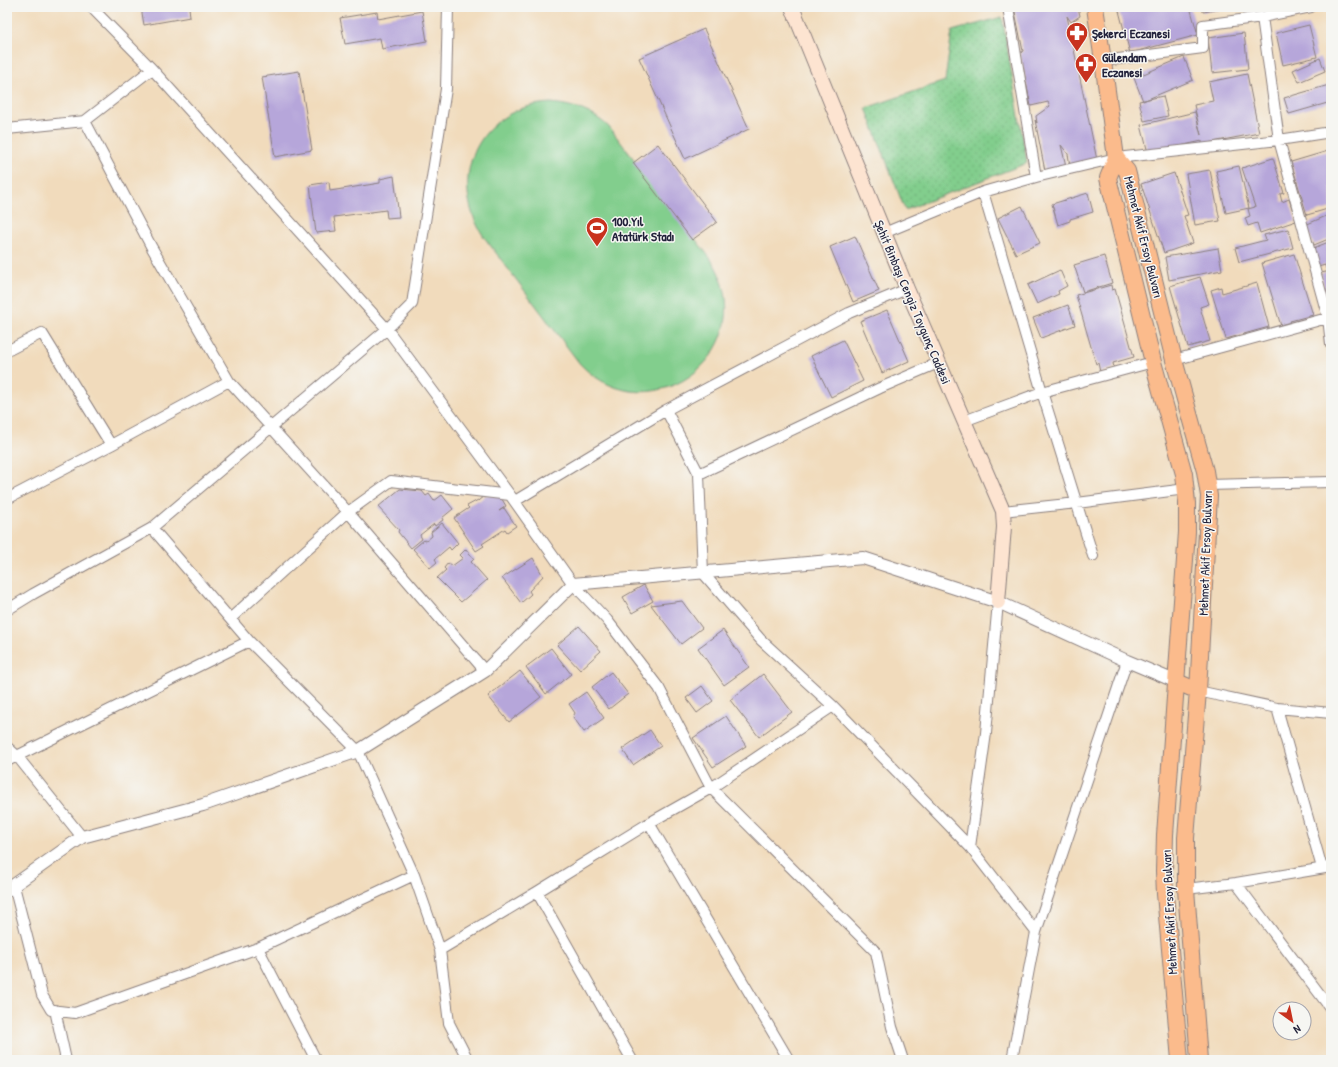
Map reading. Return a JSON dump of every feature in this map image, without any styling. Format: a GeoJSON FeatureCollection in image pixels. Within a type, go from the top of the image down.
{"type":"FeatureCollection","features":[{"type":"Feature","properties":{"kind":"main road","name":"Şehit Binbaşı Cengiz Toygunç Caddesi"},"geometry":{"type":"LineString","coordinates":[[792,7],[907,289],[1003,511],[1004,526],[998,602]]}},
{"type":"Feature","properties":{"kind":"main road"},"geometry":{"type":"LineString","coordinates":[[1094,7],[1116,158]]}},
{"type":"Feature","properties":{"kind":"main road","name":"Mehmet Akif Ersoy Bulvarı"},"geometry":{"type":"LineString","coordinates":[[1180,1060],[1164,871],[1165,834],[1187,532],[1186,489],[1184,474],[1153,362],[1108,178],[1116,158],[1127,170],[1174,360],[1208,485],[1209,507],[1198,691],[1186,838],[1186,890],[1199,1060]]}},
{"type":"Feature","properties":{"kind":"main road"},"geometry":{"type":"LineString","coordinates":[[1177,682],[1198,691]]}},
{"type":"Feature","properties":{"kind":"street"},"geometry":{"type":"LineString","coordinates":[[91,7],[152,69],[387,328],[513,498],[573,584],[607,620],[659,688],[711,788],[876,952],[892,1027],[903,1060]]}},
{"type":"Feature","properties":{"kind":"street"},"geometry":{"type":"LineString","coordinates":[[7,610],[152,528],[387,328],[412,304],[446,89],[448,7]]}},
{"type":"Feature","properties":{"kind":"street"},"geometry":{"type":"LineString","coordinates":[[1008,7],[1036,177]]}},
{"type":"Feature","properties":{"kind":"street"},"geometry":{"type":"LineString","coordinates":[[1103,61],[1203,48],[1203,25],[1262,17],[1311,7]]}},
{"type":"Feature","properties":{"kind":"street"},"geometry":{"type":"LineString","coordinates":[[1262,17],[1279,140],[1329,317],[1331,344]]}},
{"type":"Feature","properties":{"kind":"street"},"geometry":{"type":"LineString","coordinates":[[7,129],[86,121],[152,69]]}},
{"type":"Feature","properties":{"kind":"street"},"geometry":{"type":"LineString","coordinates":[[86,121],[152,248],[229,381],[348,512],[485,671]]}},
{"type":"Feature","properties":{"kind":"street"},"geometry":{"type":"LineString","coordinates":[[884,233],[983,192],[1036,177],[1116,158],[1279,140],[1331,132]]}},
{"type":"Feature","properties":{"kind":"street"},"geometry":{"type":"LineString","coordinates":[[983,192],[1042,392],[1093,556]]}},
{"type":"Feature","properties":{"kind":"street"},"geometry":{"type":"LineString","coordinates":[[230,619],[348,512],[391,481],[513,498],[666,410],[850,313],[907,289]]}},
{"type":"Feature","properties":{"kind":"street"},"geometry":{"type":"LineString","coordinates":[[1174,360],[1329,317]]}},
{"type":"Feature","properties":{"kind":"street"},"geometry":{"type":"LineString","coordinates":[[7,351],[42,333],[111,445]]}},
{"type":"Feature","properties":{"kind":"street"},"geometry":{"type":"LineString","coordinates":[[964,421],[1042,392],[1153,362]]}},
{"type":"Feature","properties":{"kind":"street"},"geometry":{"type":"LineString","coordinates":[[699,474],[866,395],[938,363]]}},
{"type":"Feature","properties":{"kind":"street"},"geometry":{"type":"LineString","coordinates":[[7,499],[229,381]]}},
{"type":"Feature","properties":{"kind":"street"},"geometry":{"type":"LineString","coordinates":[[666,410],[699,474],[702,573],[762,640],[833,706],[970,846],[1036,932]]}},
{"type":"Feature","properties":{"kind":"street"},"geometry":{"type":"LineString","coordinates":[[1208,485],[1331,482]]}},
{"type":"Feature","properties":{"kind":"street"},"geometry":{"type":"LineString","coordinates":[[1003,511],[1186,489]]}},
{"type":"Feature","properties":{"kind":"street"},"geometry":{"type":"LineString","coordinates":[[152,528],[249,641],[358,751],[414,875],[440,950],[449,1023],[468,1060]]}},
{"type":"Feature","properties":{"kind":"street"},"geometry":{"type":"LineString","coordinates":[[414,875],[258,948],[75,1013],[51,1010],[42,995],[10,888],[82,837],[203,805],[358,751],[485,671],[573,584],[863,558],[998,602],[1127,661],[1177,682]]}},
{"type":"Feature","properties":{"kind":"street"},"geometry":{"type":"LineString","coordinates":[[970,846],[986,733],[998,602]]}},
{"type":"Feature","properties":{"kind":"street"},"geometry":{"type":"LineString","coordinates":[[7,760],[249,641]]}},
{"type":"Feature","properties":{"kind":"street"},"geometry":{"type":"LineString","coordinates":[[1012,1060],[1036,932],[1127,661]]}},
{"type":"Feature","properties":{"kind":"street"},"geometry":{"type":"LineString","coordinates":[[1198,691],[1277,708],[1331,712]]}},
{"type":"Feature","properties":{"kind":"street"},"geometry":{"type":"LineString","coordinates":[[440,950],[649,823],[711,788],[833,706]]}},
{"type":"Feature","properties":{"kind":"street"},"geometry":{"type":"LineString","coordinates":[[1186,890],[1326,867],[1277,708]]}},
{"type":"Feature","properties":{"kind":"street"},"geometry":{"type":"LineString","coordinates":[[7,747],[17,756],[82,837]]}},
{"type":"Feature","properties":{"kind":"street"},"geometry":{"type":"LineString","coordinates":[[649,823],[789,1060]]}},
{"type":"Feature","properties":{"kind":"street"},"geometry":{"type":"LineString","coordinates":[[1236,883],[1331,1009]]}},
{"type":"Feature","properties":{"kind":"street"},"geometry":{"type":"LineString","coordinates":[[537,892],[632,1060]]}},
{"type":"Feature","properties":{"kind":"street"},"geometry":{"type":"LineString","coordinates":[[258,948],[316,1060]]}},
{"type":"Feature","properties":{"kind":"street"},"geometry":{"type":"LineString","coordinates":[[56,1010],[66,1060]]}},
{"type":"Feature","properties":{"kind":"green space"},"geometry":{"type":"Polygon","coordinates":[[[1002,17],[1027,163],[905,210],[866,108],[945,81],[952,31],[1002,17]]]}},
{"type":"Feature","properties":{"kind":"green space","name":"100.Yıl Atatürk Stadı"},"geometry":{"type":"Polygon","coordinates":[[[551,103],[568,105],[583,110],[590,113],[609,127],[710,258],[725,291],[725,322],[715,350],[695,372],[669,387],[640,392],[609,385],[580,364],[484,237],[473,214],[468,192],[469,169],[476,149],[488,131],[505,117],[526,107],[551,103]]]}},
{"type":"Feature","properties":{"kind":"building"},"geometry":{"type":"Polygon","coordinates":[[[141,7],[189,7],[190,17],[144,25],[141,7]]]}},
{"type":"Feature","properties":{"kind":"building"},"geometry":{"type":"Polygon","coordinates":[[[1014,7],[1078,7],[1080,16],[1071,22],[1067,16],[1097,160],[1070,166],[1068,154],[1061,145],[1066,166],[1045,171],[1035,120],[1037,123],[1036,116],[1050,106],[1048,102],[1031,106],[1020,53],[1023,51],[1014,7]]]}},
{"type":"Feature","properties":{"kind":"building"},"geometry":{"type":"Polygon","coordinates":[[[1118,7],[1190,7],[1198,35],[1130,53],[1118,7]]]}},
{"type":"Feature","properties":{"kind":"building"},"geometry":{"type":"Polygon","coordinates":[[[1202,7],[1229,7],[1229,8],[1203,12],[1202,7]]]}},
{"type":"Feature","properties":{"kind":"building"},"geometry":{"type":"Polygon","coordinates":[[[422,11],[427,41],[382,49],[380,38],[345,44],[340,18],[377,12],[378,19],[422,11]]]}},
{"type":"Feature","properties":{"kind":"building"},"geometry":{"type":"Polygon","coordinates":[[[1309,25],[1317,57],[1283,65],[1276,33],[1309,25]]]}},
{"type":"Feature","properties":{"kind":"building"},"geometry":{"type":"Polygon","coordinates":[[[704,29],[749,129],[685,159],[639,58],[704,29]]]}},
{"type":"Feature","properties":{"kind":"building"},"geometry":{"type":"Polygon","coordinates":[[[1244,33],[1248,69],[1212,73],[1208,38],[1244,33]]]}},
{"type":"Feature","properties":{"kind":"building"},"geometry":{"type":"Polygon","coordinates":[[[1184,57],[1193,80],[1143,101],[1134,78],[1184,57]]]}},
{"type":"Feature","properties":{"kind":"building"},"geometry":{"type":"Polygon","coordinates":[[[1320,58],[1325,71],[1299,82],[1293,70],[1320,58]]]}},
{"type":"Feature","properties":{"kind":"building"},"geometry":{"type":"Polygon","coordinates":[[[299,71],[312,150],[275,157],[262,77],[299,71]]]}},
{"type":"Feature","properties":{"kind":"building"},"geometry":{"type":"Polygon","coordinates":[[[1247,74],[1259,133],[1202,144],[1202,141],[1148,153],[1141,125],[1195,112],[1201,135],[1194,105],[1213,101],[1209,82],[1247,74]]]}},
{"type":"Feature","properties":{"kind":"building"},"geometry":{"type":"Polygon","coordinates":[[[1329,85],[1331,102],[1289,114],[1284,98],[1329,85]]]}},
{"type":"Feature","properties":{"kind":"building"},"geometry":{"type":"Polygon","coordinates":[[[1163,96],[1168,116],[1144,121],[1139,101],[1163,96]]]}},
{"type":"Feature","properties":{"kind":"building"},"geometry":{"type":"Polygon","coordinates":[[[658,144],[717,222],[692,240],[633,163],[658,144]]]}},
{"type":"Feature","properties":{"kind":"building"},"geometry":{"type":"Polygon","coordinates":[[[1328,151],[1331,160],[1331,208],[1307,215],[1291,162],[1328,151]]]}},
{"type":"Feature","properties":{"kind":"building"},"geometry":{"type":"Polygon","coordinates":[[[1273,158],[1284,193],[1280,194],[1282,202],[1289,199],[1296,221],[1260,233],[1257,223],[1248,226],[1245,218],[1250,216],[1248,209],[1255,207],[1242,168],[1273,158]]]}},
{"type":"Feature","properties":{"kind":"building"},"geometry":{"type":"Polygon","coordinates":[[[1239,166],[1249,208],[1226,213],[1216,171],[1239,166]]]}},
{"type":"Feature","properties":{"kind":"building"},"geometry":{"type":"Polygon","coordinates":[[[1210,170],[1220,221],[1195,225],[1186,174],[1210,170]]]}},
{"type":"Feature","properties":{"kind":"building"},"geometry":{"type":"Polygon","coordinates":[[[1174,173],[1188,215],[1184,216],[1193,243],[1164,253],[1141,184],[1174,173]]]}},
{"type":"Feature","properties":{"kind":"building"},"geometry":{"type":"Polygon","coordinates":[[[394,176],[399,217],[387,218],[386,210],[334,217],[336,231],[316,233],[310,185],[329,182],[330,191],[380,183],[380,179],[394,176]]]}},
{"type":"Feature","properties":{"kind":"building"},"geometry":{"type":"Polygon","coordinates":[[[1088,193],[1093,212],[1070,219],[1070,221],[1058,225],[1052,204],[1088,193]]]}},
{"type":"Feature","properties":{"kind":"building"},"geometry":{"type":"Polygon","coordinates":[[[1022,206],[1040,243],[1016,254],[998,218],[1022,206]]]}},
{"type":"Feature","properties":{"kind":"building"},"geometry":{"type":"Polygon","coordinates":[[[1331,214],[1331,238],[1314,245],[1305,225],[1331,214]]]}},
{"type":"Feature","properties":{"kind":"building"},"geometry":{"type":"Polygon","coordinates":[[[1288,229],[1293,248],[1239,262],[1235,248],[1266,240],[1264,235],[1288,229]]]}},
{"type":"Feature","properties":{"kind":"building"},"geometry":{"type":"Polygon","coordinates":[[[855,236],[879,291],[853,302],[830,247],[855,236]]]}},
{"type":"Feature","properties":{"kind":"building"},"geometry":{"type":"Polygon","coordinates":[[[1331,241],[1331,269],[1327,271],[1325,265],[1318,267],[1311,249],[1331,241]]]}},
{"type":"Feature","properties":{"kind":"building"},"geometry":{"type":"Polygon","coordinates":[[[1218,248],[1222,270],[1169,280],[1165,257],[1218,248]]]}},
{"type":"Feature","properties":{"kind":"building"},"geometry":{"type":"Polygon","coordinates":[[[1294,254],[1313,315],[1290,321],[1291,323],[1281,326],[1262,263],[1294,254]]]}},
{"type":"Feature","properties":{"kind":"building"},"geometry":{"type":"Polygon","coordinates":[[[1104,256],[1112,283],[1083,292],[1074,265],[1104,256]]]}},
{"type":"Feature","properties":{"kind":"building"},"geometry":{"type":"Polygon","coordinates":[[[1060,270],[1067,286],[1058,291],[1059,294],[1037,304],[1028,285],[1060,270]]]}},
{"type":"Feature","properties":{"kind":"building"},"geometry":{"type":"Polygon","coordinates":[[[1331,271],[1331,305],[1328,306],[1321,273],[1331,271]]]}},
{"type":"Feature","properties":{"kind":"building"},"geometry":{"type":"Polygon","coordinates":[[[1200,277],[1209,304],[1200,307],[1210,341],[1188,347],[1170,286],[1200,277]]]}},
{"type":"Feature","properties":{"kind":"building"},"geometry":{"type":"Polygon","coordinates":[[[1257,283],[1269,327],[1226,339],[1211,290],[1221,287],[1222,293],[1257,283]]]}},
{"type":"Feature","properties":{"kind":"building"},"geometry":{"type":"Polygon","coordinates":[[[1111,285],[1112,290],[1115,289],[1134,357],[1113,363],[1114,368],[1100,372],[1098,363],[1096,364],[1076,295],[1111,285]]]}},
{"type":"Feature","properties":{"kind":"building"},"geometry":{"type":"Polygon","coordinates":[[[1068,305],[1075,325],[1041,338],[1033,318],[1068,305]]]}},
{"type":"Feature","properties":{"kind":"building"},"geometry":{"type":"Polygon","coordinates":[[[887,310],[909,361],[882,373],[860,321],[887,310]]]}},
{"type":"Feature","properties":{"kind":"building"},"geometry":{"type":"Polygon","coordinates":[[[843,340],[863,381],[831,397],[811,356],[843,340]]]}},
{"type":"Feature","properties":{"kind":"building"},"geometry":{"type":"Polygon","coordinates":[[[400,489],[422,491],[426,496],[429,494],[434,501],[442,495],[453,509],[442,518],[443,520],[435,526],[434,524],[420,535],[422,539],[411,548],[398,532],[399,530],[378,507],[400,489]]]}},
{"type":"Feature","properties":{"kind":"building"},"geometry":{"type":"Polygon","coordinates":[[[486,495],[500,496],[506,506],[499,511],[504,508],[516,526],[507,532],[505,529],[482,544],[484,546],[476,551],[454,518],[469,508],[467,506],[478,500],[479,501],[486,495]]]}},
{"type":"Feature","properties":{"kind":"building"},"geometry":{"type":"Polygon","coordinates":[[[442,523],[458,543],[451,550],[449,547],[435,559],[437,562],[430,568],[413,549],[424,540],[426,541],[432,536],[431,532],[442,523]]]}},
{"type":"Feature","properties":{"kind":"building"},"geometry":{"type":"Polygon","coordinates":[[[466,549],[474,559],[471,562],[487,580],[461,602],[437,578],[446,570],[444,568],[448,563],[452,566],[463,558],[460,555],[466,549]]]}},
{"type":"Feature","properties":{"kind":"building"},"geometry":{"type":"Polygon","coordinates":[[[533,558],[543,576],[529,591],[531,594],[521,603],[502,578],[533,558]]]}},
{"type":"Feature","properties":{"kind":"building"},"geometry":{"type":"Polygon","coordinates":[[[644,585],[653,601],[632,613],[623,597],[644,585]]]}},
{"type":"Feature","properties":{"kind":"building"},"geometry":{"type":"Polygon","coordinates":[[[682,601],[702,628],[681,644],[651,605],[682,601]]]}},
{"type":"Feature","properties":{"kind":"building"},"geometry":{"type":"Polygon","coordinates":[[[579,626],[601,651],[580,670],[557,645],[579,626]]]}},
{"type":"Feature","properties":{"kind":"building"},"geometry":{"type":"Polygon","coordinates":[[[723,630],[749,667],[724,685],[698,648],[723,630]]]}},
{"type":"Feature","properties":{"kind":"building"},"geometry":{"type":"Polygon","coordinates":[[[551,648],[571,674],[546,694],[526,667],[551,648]]]}},
{"type":"Feature","properties":{"kind":"building"},"geometry":{"type":"Polygon","coordinates":[[[520,671],[541,697],[509,722],[488,696],[520,671]]]}},
{"type":"Feature","properties":{"kind":"building"},"geometry":{"type":"Polygon","coordinates":[[[611,672],[628,694],[609,709],[592,687],[611,672]]]}},
{"type":"Feature","properties":{"kind":"building"},"geometry":{"type":"Polygon","coordinates":[[[763,674],[792,712],[759,737],[730,700],[763,674]]]}},
{"type":"Feature","properties":{"kind":"building"},"geometry":{"type":"Polygon","coordinates":[[[702,686],[713,701],[697,713],[686,698],[702,686]]]}},
{"type":"Feature","properties":{"kind":"building"},"geometry":{"type":"Polygon","coordinates":[[[586,692],[604,718],[584,732],[573,717],[575,713],[569,704],[586,692]]]}},
{"type":"Feature","properties":{"kind":"building"},"geometry":{"type":"Polygon","coordinates":[[[726,716],[746,746],[713,767],[693,738],[726,716]]]}},
{"type":"Feature","properties":{"kind":"building"},"geometry":{"type":"Polygon","coordinates":[[[650,730],[661,746],[633,765],[622,749],[650,730]]]}},
{"type":"Feature","properties":{"kind":"place","name":"Şekerci Eczanesi"},"geometry":{"type":"Point","coordinates":[1077,52]}},
{"type":"Feature","properties":{"kind":"place","name":"Gülendam Eczanesi"},"geometry":{"type":"Point","coordinates":[1086,84]}},
{"type":"Feature","properties":{"kind":"place","name":"100.Yıl Atatürk Stadı"},"geometry":{"type":"Point","coordinates":[597,248]}}]}
